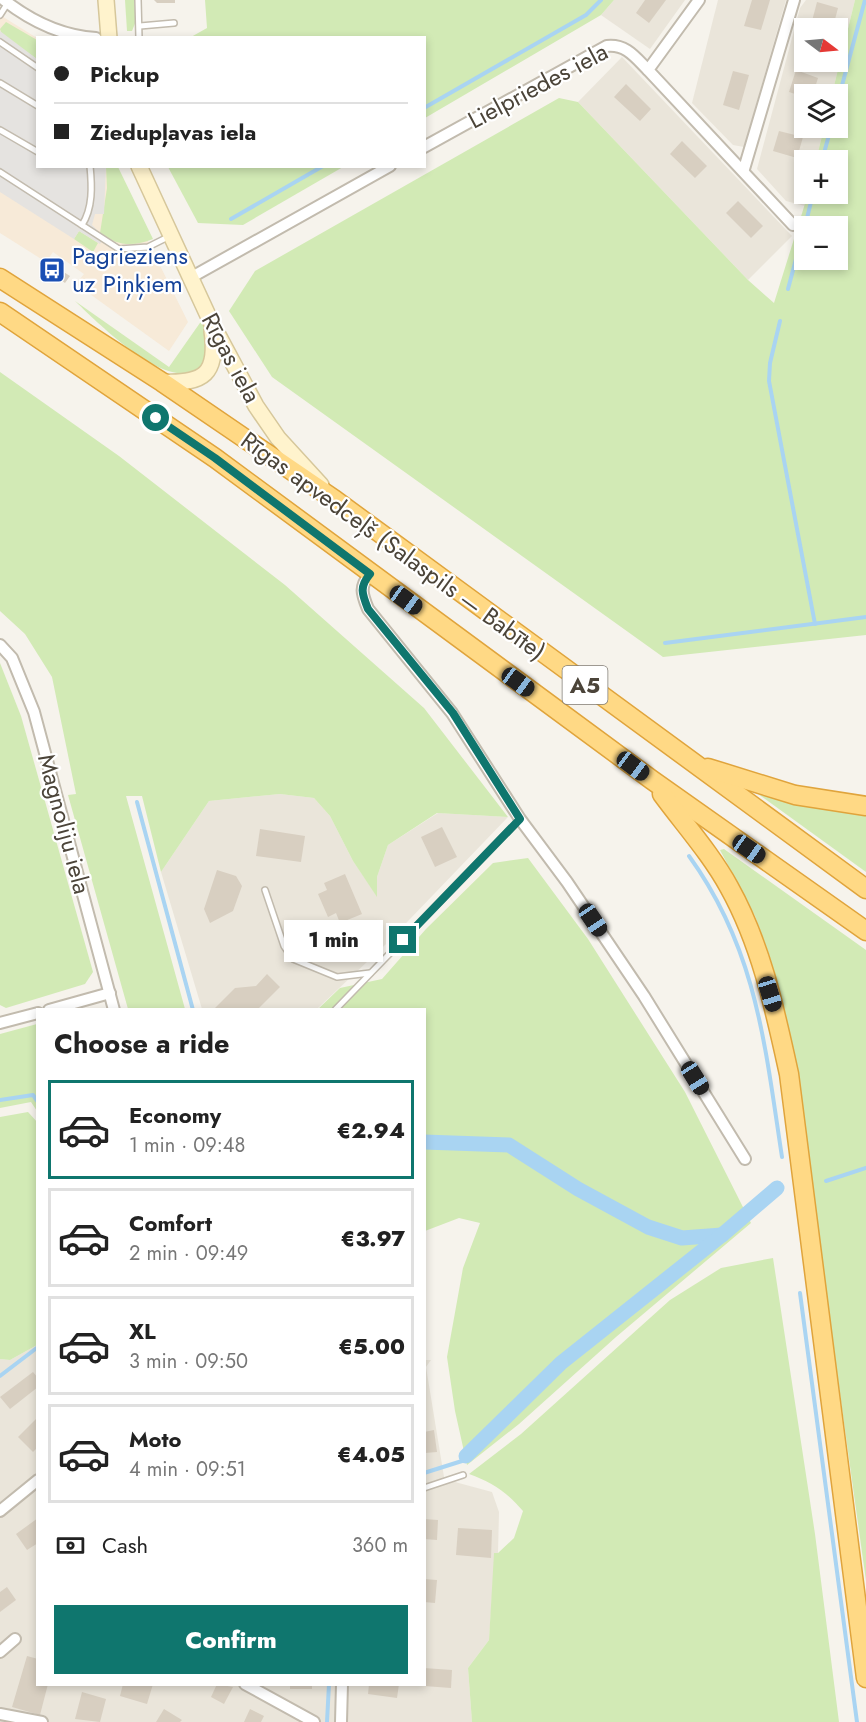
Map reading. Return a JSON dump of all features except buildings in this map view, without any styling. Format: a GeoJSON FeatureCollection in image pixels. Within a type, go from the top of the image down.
{"type":"FeatureCollection","features":[{"type":"Feature","properties":{"kind":"highway","name":"Rīgas apvedceļš (Salaspils — Babīte)"},"geometry":{"type":"LineString","coordinates":[[0,278],[162,382],[335,500],[692,764],[866,889]]}},
{"type":"Feature","properties":{"kind":"highway","name":"Rīgas apvedceļš (Salaspils — Babīte)"},"geometry":{"type":"LineString","coordinates":[[0,312],[215,458],[652,780],[866,931]]}},
{"type":"Feature","properties":{"kind":"highway"},"geometry":{"type":"LineString","coordinates":[[692,764],[795,795],[866,806]]}},
{"type":"Feature","properties":{"kind":"highway"},"geometry":{"type":"LineString","coordinates":[[652,780],[728,885],[759,958],[776,1012],[789,1074],[866,1678]]}},
{"type":"Feature","properties":{"kind":"main road"},"geometry":{"type":"LineString","coordinates":[[106,0],[109,36]]}},
{"type":"Feature","properties":{"kind":"main road","name":"Rīgas iela"},"geometry":{"type":"LineString","coordinates":[[140,168],[211,322],[256,406],[278,438],[335,500]]}},
{"type":"Feature","properties":{"kind":"main road"},"geometry":{"type":"LineString","coordinates":[[162,382],[191,381],[210,368],[214,359],[211,322]]}},
{"type":"Feature","properties":{"kind":"street"},"geometry":{"type":"LineString","coordinates":[[648,70],[699,0]]}},
{"type":"Feature","properties":{"kind":"street"},"geometry":{"type":"LineString","coordinates":[[744,169],[794,0]]}},
{"type":"Feature","properties":{"kind":"street"},"geometry":{"type":"LineString","coordinates":[[7,1],[51,28],[79,36]]}},
{"type":"Feature","properties":{"kind":"street","name":"Lielpriedes iela"},"geometry":{"type":"LineString","coordinates":[[426,146],[607,46],[618,45],[626,48],[648,70],[744,169],[794,225]]}},
{"type":"Feature","properties":{"kind":"street"},"geometry":{"type":"LineString","coordinates":[[190,278],[386,168]]}},
{"type":"Feature","properties":{"kind":"street"},"geometry":{"type":"LineString","coordinates":[[370,574],[361,591],[368,609],[453,713],[520,819],[567,882],[644,996],[745,1159]]}},
{"type":"Feature","properties":{"kind":"street","name":"Magnoliju iela"},"geometry":{"type":"LineString","coordinates":[[0,645],[12,658],[34,712],[114,1008]]}},
{"type":"Feature","properties":{"kind":"street"},"geometry":{"type":"LineString","coordinates":[[56,1008],[110,993]]}},
{"type":"Feature","properties":{"kind":"street"},"geometry":{"type":"LineString","coordinates":[[0,1023],[36,1014]]}},
{"type":"Feature","properties":{"kind":"street"},"geometry":{"type":"LineString","coordinates":[[0,1511],[36,1482]]}},
{"type":"Feature","properties":{"kind":"street"},"geometry":{"type":"LineString","coordinates":[[0,1653],[15,1639]]}},
{"type":"Feature","properties":{"kind":"street"},"geometry":{"type":"LineString","coordinates":[[249,1686],[314,1722]]}},
{"type":"Feature","properties":{"kind":"street"},"geometry":{"type":"LineString","coordinates":[[341,1722],[342,1686]]}},
{"type":"Feature","properties":{"kind":"street"},"geometry":{"type":"LineString","coordinates":[[0,1714],[42,1722]]}},
{"type":"Feature","properties":{"kind":"lane"},"geometry":{"type":"LineString","coordinates":[[138,0],[140,36]]}},
{"type":"Feature","properties":{"kind":"lane"},"geometry":{"type":"LineString","coordinates":[[0,15],[7,1]]}},
{"type":"Feature","properties":{"kind":"lane"},"geometry":{"type":"LineString","coordinates":[[140,26],[174,23]]}},
{"type":"Feature","properties":{"kind":"lane"},"geometry":{"type":"LineString","coordinates":[[0,42],[36,67]]}},
{"type":"Feature","properties":{"kind":"lane"},"geometry":{"type":"LineString","coordinates":[[0,83],[36,105]]}},
{"type":"Feature","properties":{"kind":"lane"},"geometry":{"type":"LineString","coordinates":[[0,130],[36,151]]}},
{"type":"Feature","properties":{"kind":"lane"},"geometry":{"type":"LineString","coordinates":[[82,225],[87,217],[90,204],[90,168]]}},
{"type":"Feature","properties":{"kind":"lane"},"geometry":{"type":"LineString","coordinates":[[0,172],[119,249],[148,247],[170,236]]}},
{"type":"Feature","properties":{"kind":"lane"},"geometry":{"type":"LineString","coordinates":[[337,1008],[520,819]]}},
{"type":"Feature","properties":{"kind":"lane"},"geometry":{"type":"LineString","coordinates":[[265,890],[284,946],[293,959],[337,977],[370,973]]}},
{"type":"Feature","properties":{"kind":"lane"},"geometry":{"type":"LineString","coordinates":[[426,1487],[463,1475]]}},
{"type":"Feature","properties":{"kind":"shaded area"},"geometry":{"type":"Polygon","coordinates":[[[614,0],[685,0],[650,49],[601,15],[614,0]]]}},
{"type":"Feature","properties":{"kind":"shaded area"},"geometry":{"type":"Polygon","coordinates":[[[718,0],[786,0],[744,147],[733,145],[692,103],[718,0]]]}},
{"type":"Feature","properties":{"kind":"shaded area"},"geometry":{"type":"Polygon","coordinates":[[[806,0],[855,0],[848,29],[848,18],[797,18],[800,8],[806,0]]]}},
{"type":"Feature","properties":{"kind":"shaded area"},"geometry":{"type":"Polygon","coordinates":[[[0,15],[36,37],[36,168],[114,168],[119,183],[188,322],[169,351],[76,284],[84,274],[53,252],[46,262],[0,233],[0,15]]]}},
{"type":"Feature","properties":{"kind":"shaded area"},"geometry":{"type":"Polygon","coordinates":[[[794,30],[794,72],[837,72],[834,84],[794,84],[794,138],[822,138],[818,150],[794,150],[794,203],[786,201],[757,169],[794,30]]]}},
{"type":"Feature","properties":{"kind":"shaded area"},"geometry":{"type":"Polygon","coordinates":[[[0,31],[36,58],[36,168],[106,168],[104,214],[95,214],[92,225],[104,237],[100,244],[79,231],[74,239],[0,192],[0,31]]]}},
{"type":"Feature","properties":{"kind":"shaded area"},"geometry":{"type":"Polygon","coordinates":[[[622,57],[792,236],[748,280],[578,102],[622,57]]]}},
{"type":"Feature","properties":{"kind":"shaded area"},"geometry":{"type":"Polygon","coordinates":[[[280,794],[314,798],[330,816],[353,861],[377,896],[377,877],[388,845],[438,813],[508,817],[385,945],[318,1008],[202,1008],[161,872],[209,801],[280,794]]]}},
{"type":"Feature","properties":{"kind":"shaded area"},"geometry":{"type":"Polygon","coordinates":[[[36,1346],[36,1686],[426,1686],[426,1367],[445,1483],[455,1482],[492,1492],[499,1512],[498,1553],[495,1553],[489,1640],[468,1668],[472,1722],[0,1722],[0,1359],[10,1360],[36,1346]]]}},
{"type":"Feature","properties":{"kind":"green space"},"geometry":{"type":"Polygon","coordinates":[[[125,0],[134,0],[136,21],[132,31],[127,31],[125,0]]]}},
{"type":"Feature","properties":{"kind":"green space"},"geometry":{"type":"Polygon","coordinates":[[[205,0],[614,0],[601,15],[426,117],[426,36],[193,36],[207,28],[205,0]]]}},
{"type":"Feature","properties":{"kind":"green space"},"geometry":{"type":"Polygon","coordinates":[[[855,0],[866,0],[866,635],[663,657],[272,377],[229,311],[255,271],[559,98],[578,102],[748,280],[774,303],[794,239],[794,270],[848,270],[848,216],[801,216],[805,204],[848,204],[848,150],[818,150],[822,138],[848,138],[848,84],[834,84],[837,72],[848,72],[848,29],[855,0]]]}},
{"type":"Feature","properties":{"kind":"green space"},"geometry":{"type":"Polygon","coordinates":[[[6,22],[36,39],[36,58],[2,35],[0,29],[6,22]]]}},
{"type":"Feature","properties":{"kind":"green space"},"geometry":{"type":"Polygon","coordinates":[[[106,168],[118,168],[153,239],[125,244],[113,241],[100,233],[107,188],[106,168]]]}},
{"type":"Feature","properties":{"kind":"green space"},"geometry":{"type":"Polygon","coordinates":[[[169,168],[341,168],[243,225],[198,223],[169,168]]]}},
{"type":"Feature","properties":{"kind":"green space"},"geometry":{"type":"Polygon","coordinates":[[[79,231],[98,243],[93,252],[74,239],[79,231]]]}},
{"type":"Feature","properties":{"kind":"green space"},"geometry":{"type":"Polygon","coordinates":[[[75,301],[169,367],[202,320],[208,344],[204,362],[200,367],[187,373],[170,371],[153,364],[116,338],[75,301]]]}},
{"type":"Feature","properties":{"kind":"green space"},"geometry":{"type":"Polygon","coordinates":[[[0,372],[119,456],[285,585],[424,708],[508,817],[437,813],[388,845],[377,877],[377,897],[353,861],[330,816],[314,798],[280,794],[209,801],[161,872],[142,796],[126,796],[185,1008],[128,1008],[68,795],[76,794],[52,677],[25,634],[0,611],[0,372]]]}},
{"type":"Feature","properties":{"kind":"green space"},"geometry":{"type":"Polygon","coordinates":[[[0,663],[21,716],[93,972],[85,984],[6,1008],[0,1005],[0,663]]]}},
{"type":"Feature","properties":{"kind":"green space"},"geometry":{"type":"Polygon","coordinates":[[[754,791],[866,809],[866,872],[754,791]]]}},
{"type":"Feature","properties":{"kind":"green space"},"geometry":{"type":"Polygon","coordinates":[[[724,849],[866,950],[866,1581],[790,1034],[769,954],[755,916],[720,850],[724,849]]]}},
{"type":"Feature","properties":{"kind":"green space"},"geometry":{"type":"Polygon","coordinates":[[[528,858],[588,939],[685,1092],[751,1223],[616,1337],[519,1424],[467,1465],[455,1411],[447,1357],[463,1268],[480,1223],[459,1218],[426,1231],[426,1008],[319,1008],[340,988],[382,979],[426,929],[493,863],[528,858]]]}},
{"type":"Feature","properties":{"kind":"green space"},"geometry":{"type":"Polygon","coordinates":[[[36,1024],[36,1110],[31,1102],[0,1108],[0,1034],[36,1024]]]}},
{"type":"Feature","properties":{"kind":"green space"},"geometry":{"type":"Polygon","coordinates":[[[28,1112],[36,1121],[36,1346],[10,1360],[0,1359],[0,1117],[28,1112]]]}},
{"type":"Feature","properties":{"kind":"green space"},"geometry":{"type":"Polygon","coordinates":[[[773,1258],[815,1534],[839,1722],[472,1722],[468,1668],[489,1640],[494,1553],[498,1553],[514,1538],[523,1511],[499,1489],[469,1474],[521,1434],[670,1300],[721,1268],[773,1258]]]}},
{"type":"Feature","properties":{"kind":"waterway"},"geometry":{"type":"LineString","coordinates":[[426,107],[586,15],[601,0]]}},
{"type":"Feature","properties":{"kind":"waterway"},"geometry":{"type":"LineString","coordinates":[[842,84],[865,0]]}},
{"type":"Feature","properties":{"kind":"waterway"},"geometry":{"type":"LineString","coordinates":[[825,150],[828,138]]}},
{"type":"Feature","properties":{"kind":"waterway"},"geometry":{"type":"LineString","coordinates":[[231,219],[320,168]]}},
{"type":"Feature","properties":{"kind":"waterway"},"geometry":{"type":"LineString","coordinates":[[808,216],[810,204]]}},
{"type":"Feature","properties":{"kind":"waterway"},"geometry":{"type":"LineString","coordinates":[[788,289],[794,266]]}},
{"type":"Feature","properties":{"kind":"waterway"},"geometry":{"type":"LineString","coordinates":[[780,321],[770,363],[769,381],[815,624]]}},
{"type":"Feature","properties":{"kind":"waterway"},"geometry":{"type":"LineString","coordinates":[[665,643],[866,617]]}},
{"type":"Feature","properties":{"kind":"waterway"},"geometry":{"type":"LineString","coordinates":[[137,802],[192,1008]]}},
{"type":"Feature","properties":{"kind":"waterway"},"geometry":{"type":"LineString","coordinates":[[689,856],[712,891],[730,927],[744,963],[763,1038],[782,1157]]}},
{"type":"Feature","properties":{"kind":"waterway"},"geometry":{"type":"LineString","coordinates":[[0,1100],[33,1095],[36,1099]]}},
{"type":"Feature","properties":{"kind":"waterway"},"geometry":{"type":"LineString","coordinates":[[426,1142],[509,1145],[578,1189],[648,1227],[682,1238],[722,1235]]}},
{"type":"Feature","properties":{"kind":"waterway"},"geometry":{"type":"LineString","coordinates":[[826,1181],[866,1168]]}},
{"type":"Feature","properties":{"kind":"waterway"},"geometry":{"type":"LineString","coordinates":[[466,1456],[561,1363],[722,1235],[777,1188]]}},
{"type":"Feature","properties":{"kind":"waterway"},"geometry":{"type":"LineString","coordinates":[[800,1293],[857,1722]]}},
{"type":"Feature","properties":{"kind":"waterway"},"geometry":{"type":"LineString","coordinates":[[0,1376],[36,1349]]}},
{"type":"Feature","properties":{"kind":"waterway"},"geometry":{"type":"LineString","coordinates":[[426,1472],[462,1461],[466,1456]]}},
{"type":"Feature","properties":{"kind":"waterway"},"geometry":{"type":"LineString","coordinates":[[327,1722],[329,1686]]}},
{"type":"Feature","properties":{"kind":"place","name":"Pagrieziens uz Piņķiem"},"geometry":{"type":"Point","coordinates":[52,270]}},
{"type":"Feature","properties":{"kind":"route"},"geometry":{"type":"LineString","coordinates":[[156,418],[215,458],[370,574],[361,591],[368,609],[453,713],[520,819],[403,940]]}}]}
